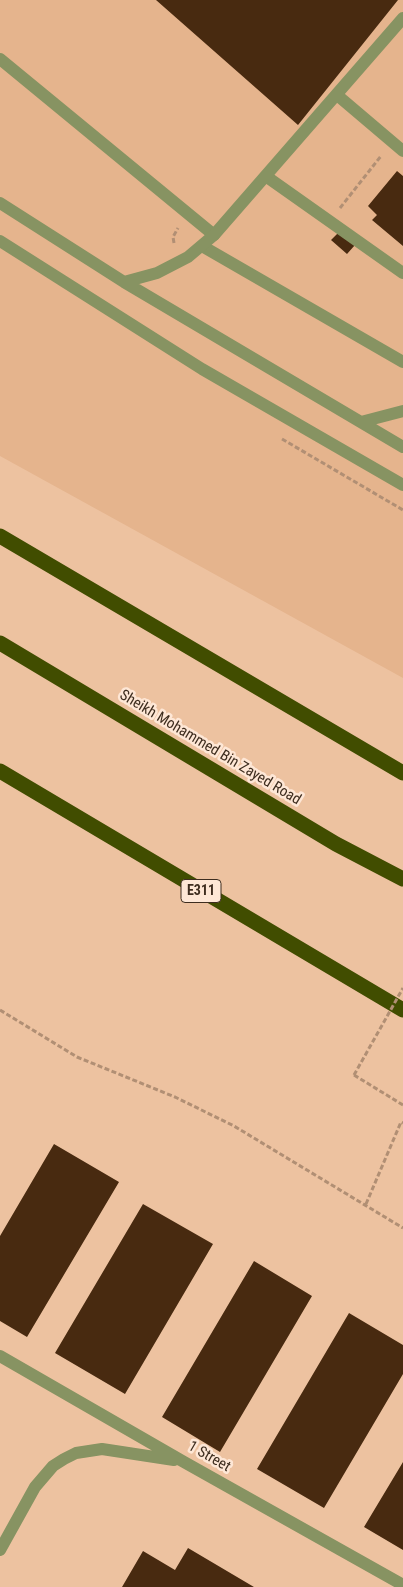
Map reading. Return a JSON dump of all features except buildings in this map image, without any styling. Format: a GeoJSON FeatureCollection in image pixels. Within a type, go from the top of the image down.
{"type":"FeatureCollection","features":[{"type":"Feature","properties":{"kind":"highway"},"geometry":{"type":"LineString","coordinates":[[0,536],[403,773]]}},
{"type":"Feature","properties":{"kind":"highway","name":"Sheikh Mohammed Bin Zayed Road"},"geometry":{"type":"LineString","coordinates":[[0,644],[336,844],[403,880]]}},
{"type":"Feature","properties":{"kind":"highway","name":"E311"},"geometry":{"type":"LineString","coordinates":[[0,771],[403,1010]]}},
{"type":"Feature","properties":{"kind":"street"},"geometry":{"type":"LineString","coordinates":[[124,282],[157,273],[202,246],[214,235],[267,177],[403,18]]}},
{"type":"Feature","properties":{"kind":"street"},"geometry":{"type":"LineString","coordinates":[[0,59],[214,235]]}},
{"type":"Feature","properties":{"kind":"street"},"geometry":{"type":"LineString","coordinates":[[337,95],[403,151]]}},
{"type":"Feature","properties":{"kind":"street"},"geometry":{"type":"LineString","coordinates":[[267,177],[403,273]]}},
{"type":"Feature","properties":{"kind":"street"},"geometry":{"type":"LineString","coordinates":[[0,203],[124,282],[403,447]]}},
{"type":"Feature","properties":{"kind":"street"},"geometry":{"type":"LineString","coordinates":[[0,241],[202,369],[403,485]]}},
{"type":"Feature","properties":{"kind":"street"},"geometry":{"type":"LineString","coordinates":[[202,246],[403,362]]}},
{"type":"Feature","properties":{"kind":"street"},"geometry":{"type":"LineString","coordinates":[[361,422],[403,412]]}},
{"type":"Feature","properties":{"kind":"street","name":"1 Street"},"geometry":{"type":"LineString","coordinates":[[0,1356],[184,1462],[403,1584]]}},
{"type":"Feature","properties":{"kind":"street"},"geometry":{"type":"LineString","coordinates":[[0,1550],[35,1487],[52,1466],[70,1456],[102,1448],[184,1462]]}},
{"type":"Feature","properties":{"kind":"path"},"geometry":{"type":"LineString","coordinates":[[329,221],[392,142]]}},
{"type":"Feature","properties":{"kind":"path"},"geometry":{"type":"LineString","coordinates":[[177,262],[173,237],[186,212]]}},
{"type":"Feature","properties":{"kind":"path"},"geometry":{"type":"LineString","coordinates":[[403,988],[354,1075],[403,1104]]}},
{"type":"Feature","properties":{"kind":"path"},"geometry":{"type":"LineString","coordinates":[[0,1010],[77,1057],[175,1097],[234,1126],[403,1228]]}},
{"type":"Feature","properties":{"kind":"path"},"geometry":{"type":"LineString","coordinates":[[366,1204],[401,1122],[403,1123]]}},
{"type":"Feature","properties":{"kind":"shaded area"},"geometry":{"type":"Polygon","coordinates":[[[0,0],[403,0],[403,678],[0,456],[0,0]]]}}]}
